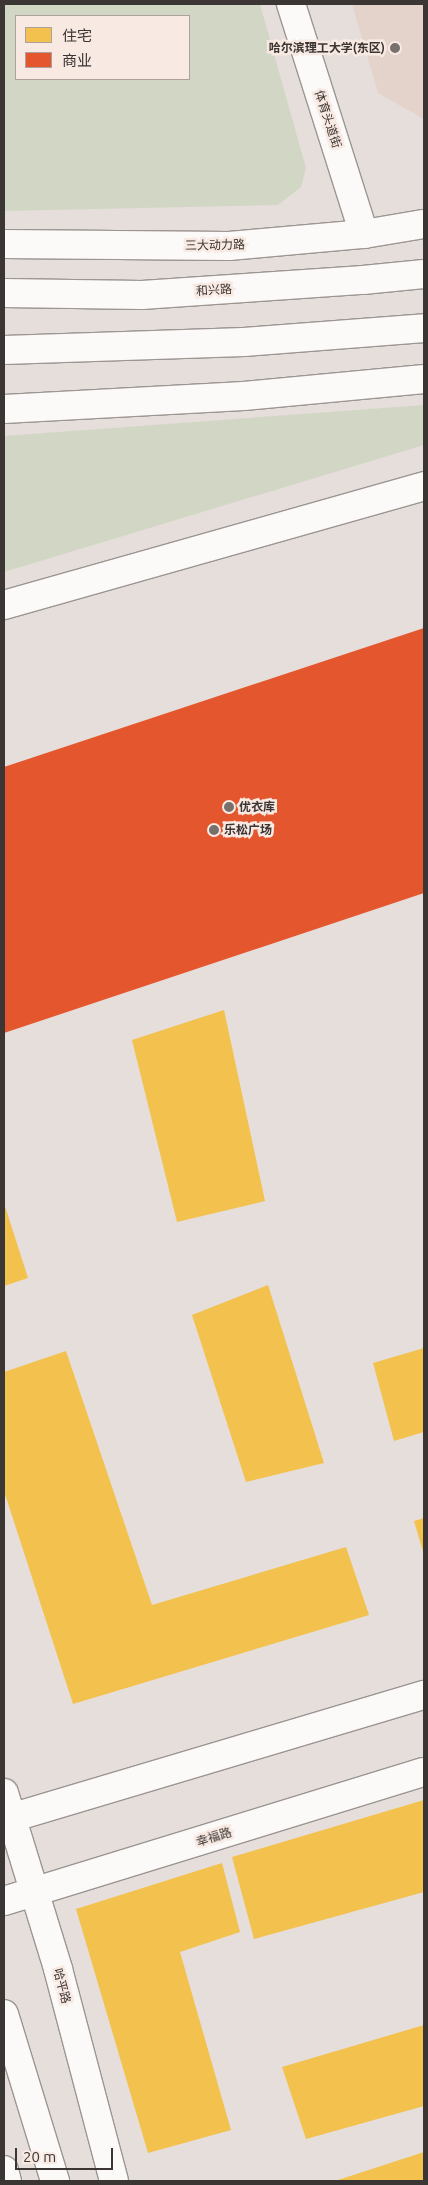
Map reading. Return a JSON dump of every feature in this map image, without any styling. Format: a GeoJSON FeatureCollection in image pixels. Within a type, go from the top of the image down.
{"type":"FeatureCollection","features":[{"type":"Feature","properties":{"kind":"main road","name":"体育头道街"},"geometry":{"type":"LineString","coordinates":[[291,4],[364,234]]}},
{"type":"Feature","properties":{"kind":"main road","name":"三大动力路"},"geometry":{"type":"LineString","coordinates":[[4,244],[229,246],[364,234],[424,224]]}},
{"type":"Feature","properties":{"kind":"main road","name":"和兴路"},"geometry":{"type":"LineString","coordinates":[[4,293],[142,295],[424,274]]}},
{"type":"Feature","properties":{"kind":"main road"},"geometry":{"type":"LineString","coordinates":[[4,350],[244,342],[424,328]]}},
{"type":"Feature","properties":{"kind":"main road"},"geometry":{"type":"LineString","coordinates":[[4,408],[244,396],[424,379]]}},
{"type":"Feature","properties":{"kind":"main road"},"geometry":{"type":"LineString","coordinates":[[4,606],[424,486]]}},
{"type":"Feature","properties":{"kind":"main road"},"geometry":{"type":"LineString","coordinates":[[6,1810],[424,1695]]}},
{"type":"Feature","properties":{"kind":"main road","name":"幸福路"},"geometry":{"type":"LineString","coordinates":[[4,1901],[424,1772]]}},
{"type":"Feature","properties":{"kind":"main road","name":"哈平路"},"geometry":{"type":"LineString","coordinates":[[6,1810],[58,1969],[114,2181]]}},
{"type":"Feature","properties":{"kind":"main road"},"geometry":{"type":"LineString","coordinates":[[4,2014],[54,2181]]}},
{"type":"Feature","properties":{"kind":"main road"},"geometry":{"type":"LineString","coordinates":[[4,2170],[7,2181]]}},
{"type":"Feature","properties":{"kind":"shaded area","name":"哈尔滨理工大学(东区)"},"geometry":{"type":"Polygon","coordinates":[[[352,4],[424,4],[424,119],[378,93],[352,4]]]}},
{"type":"Feature","properties":{"kind":"green space"},"geometry":{"type":"Polygon","coordinates":[[[4,4],[260,4],[306,168],[301,187],[278,205],[4,211],[4,4]]]}},
{"type":"Feature","properties":{"kind":"green space"},"geometry":{"type":"Polygon","coordinates":[[[424,405],[424,445],[4,572],[4,436],[424,405]]]}},
{"type":"Feature","properties":{"kind":"building: 住宅"},"geometry":{"type":"Polygon","coordinates":[[[224,1010],[265,1201],[177,1222],[132,1040],[224,1010]]]}},
{"type":"Feature","properties":{"kind":"building: 住宅"},"geometry":{"type":"Polygon","coordinates":[[[4,1203],[28,1278],[4,1286],[4,1203]]]}},
{"type":"Feature","properties":{"kind":"building: 住宅"},"geometry":{"type":"Polygon","coordinates":[[[268,1285],[324,1463],[246,1482],[192,1315],[268,1285]]]}},
{"type":"Feature","properties":{"kind":"building: 住宅"},"geometry":{"type":"Polygon","coordinates":[[[424,1348],[424,1432],[394,1441],[373,1363],[424,1348]]]}},
{"type":"Feature","properties":{"kind":"building: 住宅"},"geometry":{"type":"Polygon","coordinates":[[[66,1351],[152,1605],[346,1547],[369,1615],[73,1704],[4,1491],[4,1372],[66,1351]]]}},
{"type":"Feature","properties":{"kind":"building: 住宅"},"geometry":{"type":"Polygon","coordinates":[[[424,1518],[424,1555],[414,1521],[424,1518]]]}},
{"type":"Feature","properties":{"kind":"building: 住宅"},"geometry":{"type":"Polygon","coordinates":[[[424,1800],[424,1892],[254,1939],[232,1857],[424,1800]]]}},
{"type":"Feature","properties":{"kind":"building: 住宅"},"geometry":{"type":"Polygon","coordinates":[[[222,1863],[240,1932],[180,1952],[231,2130],[148,2153],[76,1909],[222,1863]]]}},
{"type":"Feature","properties":{"kind":"building: 住宅"},"geometry":{"type":"Polygon","coordinates":[[[424,2025],[424,2106],[306,2139],[282,2067],[424,2025]]]}},
{"type":"Feature","properties":{"kind":"building: 住宅"},"geometry":{"type":"Polygon","coordinates":[[[424,2152],[424,2181],[335,2181],[424,2152]]]}},
{"type":"Feature","properties":{"kind":"building: 商业","name":"乐松广场"},"geometry":{"type":"Polygon","coordinates":[[[424,628],[424,893],[4,1033],[4,767],[424,628]]]}},
{"type":"Feature","properties":{"kind":"place","name":"哈尔滨理工大学(东区)"},"geometry":{"type":"Point","coordinates":[395,48]}},
{"type":"Feature","properties":{"kind":"place","name":"优衣库"},"geometry":{"type":"Point","coordinates":[229,807]}},
{"type":"Feature","properties":{"kind":"place","name":"乐松广场"},"geometry":{"type":"Point","coordinates":[214,830]}}]}
